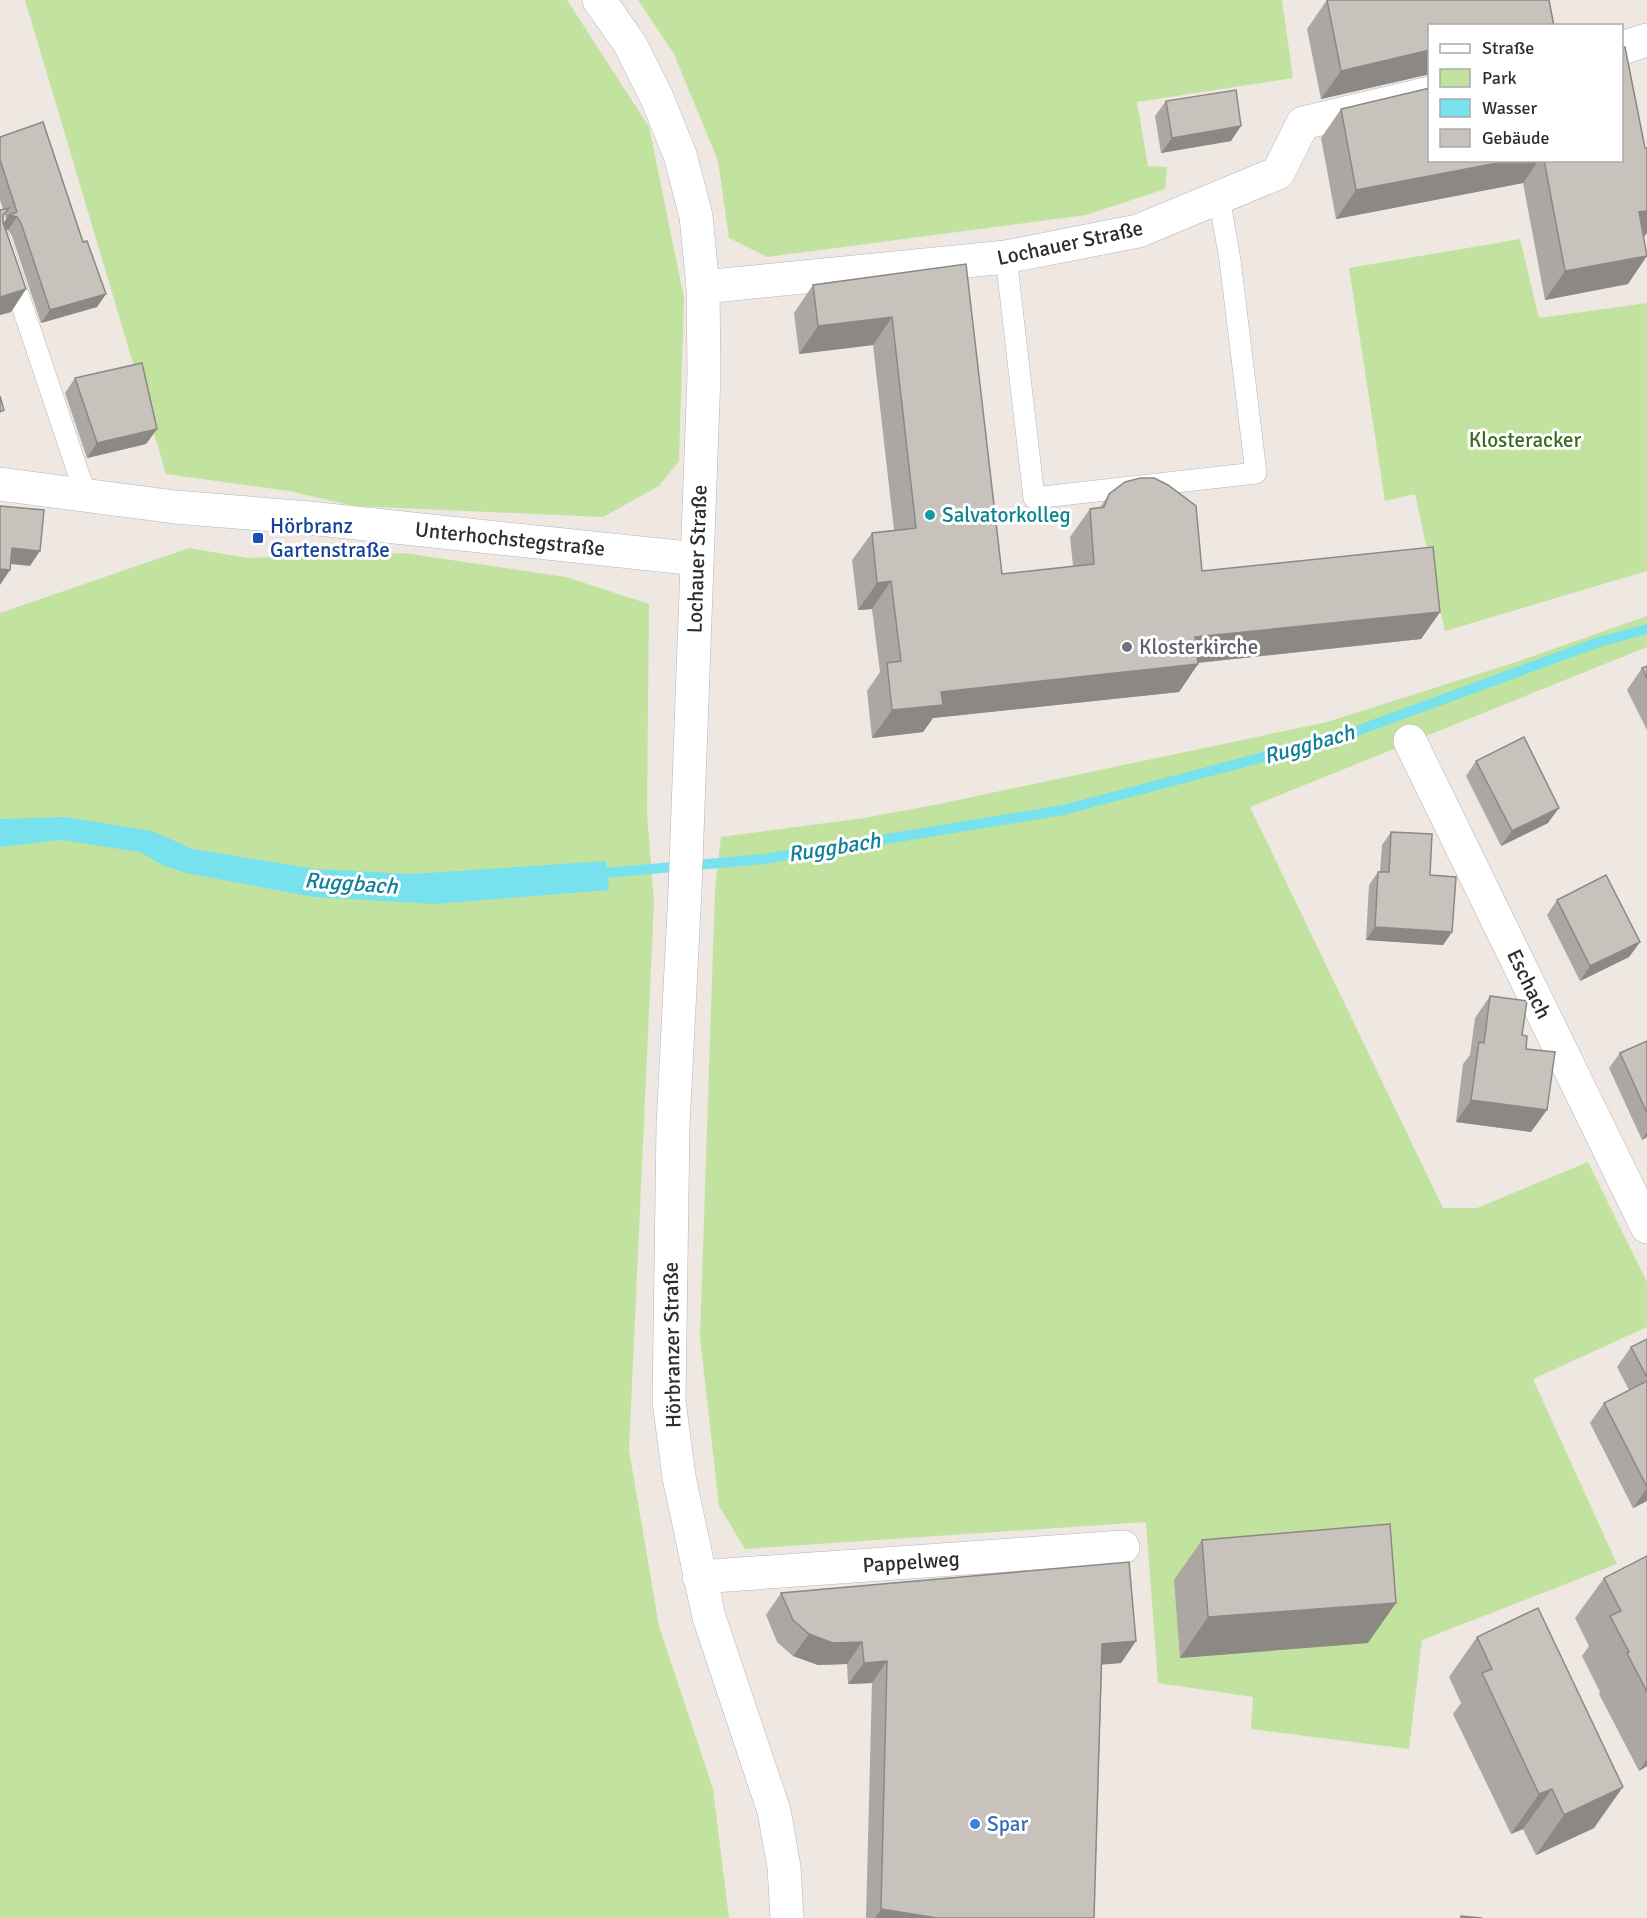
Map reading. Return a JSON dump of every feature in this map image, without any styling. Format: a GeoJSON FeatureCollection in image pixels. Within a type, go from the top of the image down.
{"type":"FeatureCollection","features":[{"type":"Feature","properties":{"kind":"street","name":"Lochauer Straße"},"geometry":{"type":"LineString","coordinates":[[599,0],[630,44],[657,98],[680,155],[696,216],[703,287],[704,374],[687,830]]}},
{"type":"Feature","properties":{"kind":"street"},"geometry":{"type":"LineString","coordinates":[[1623,48],[1647,40]]}},
{"type":"Feature","properties":{"kind":"street","name":"Lochauer Straße"},"geometry":{"type":"LineString","coordinates":[[703,287],[1006,258],[1138,231],[1278,173],[1303,123],[1428,93]]}},
{"type":"Feature","properties":{"kind":"street","name":"Unterhochstegstraße"},"geometry":{"type":"LineString","coordinates":[[0,484],[175,507],[263,513],[697,559]]}},
{"type":"Feature","properties":{"kind":"street","name":"Eschach"},"geometry":{"type":"LineString","coordinates":[[1410,741],[1647,1227]]}},
{"type":"Feature","properties":{"kind":"street","name":"Hörbranzer Straße"},"geometry":{"type":"LineString","coordinates":[[687,830],[673,1126],[669,1401],[679,1477],[709,1617],[774,1810],[784,1867],[787,1918]]}},
{"type":"Feature","properties":{"kind":"street","name":"Pappelweg"},"geometry":{"type":"LineString","coordinates":[[699,1577],[1123,1547]]}},
{"type":"Feature","properties":{"kind":"lane"},"geometry":{"type":"LineString","coordinates":[[1006,258],[1034,498],[1256,473],[1230,260],[1219,197]]}},
{"type":"Feature","properties":{"kind":"lane"},"geometry":{"type":"LineString","coordinates":[[0,240],[86,495]]}},
{"type":"Feature","properties":{"kind":"green space"},"geometry":{"type":"Polygon","coordinates":[[[25,0],[567,0],[649,127],[684,298],[679,461],[659,486],[603,517],[354,506],[289,491],[166,474],[25,0]]]}},
{"type":"Feature","properties":{"kind":"green space"},"geometry":{"type":"Polygon","coordinates":[[[638,0],[1282,0],[1293,78],[1137,102],[1148,166],[1167,167],[1165,189],[1086,215],[767,257],[729,238],[718,161],[674,54],[638,0]]]}},
{"type":"Feature","properties":{"kind":"green space","name":"Klosteracker"},"geometry":{"type":"Polygon","coordinates":[[[1520,239],[1539,318],[1647,303],[1647,571],[1445,631],[1415,494],[1385,501],[1349,268],[1520,239]]]}},
{"type":"Feature","properties":{"kind":"green space"},"geometry":{"type":"Polygon","coordinates":[[[189,548],[247,558],[404,553],[566,577],[649,604],[647,814],[654,902],[629,1450],[659,1626],[713,1789],[729,1918],[0,1918],[0,613],[189,548]]]}},
{"type":"Feature","properties":{"kind":"green space"},"geometry":{"type":"Polygon","coordinates":[[[1647,616],[1647,647],[1250,807],[1443,1208],[1477,1208],[1588,1162],[1647,1282],[1647,1327],[1533,1379],[1617,1564],[1422,1640],[1409,1749],[1251,1729],[1253,1697],[1158,1683],[1146,1522],[745,1549],[719,1506],[700,1338],[715,890],[721,837],[864,818],[944,803],[1327,722],[1513,663],[1647,616]]]}},
{"type":"Feature","properties":{"kind":"water"},"geometry":{"type":"Polygon","coordinates":[[[66,817],[152,831],[193,849],[316,869],[412,874],[606,861],[609,890],[434,904],[313,897],[186,873],[162,865],[140,852],[61,840],[0,847],[0,819],[66,817]]]}},
{"type":"Feature","properties":{"kind":"building"},"geometry":{"type":"Polygon","coordinates":[[[1327,0],[1549,0],[1554,24],[1428,24],[1428,50],[1341,71],[1327,0]]]}},
{"type":"Feature","properties":{"kind":"building"},"geometry":{"type":"Polygon","coordinates":[[[1625,47],[1645,148],[1647,148],[1647,211],[1639,212],[1647,256],[1565,271],[1544,162],[1623,162],[1623,48],[1625,47]]]}},
{"type":"Feature","properties":{"kind":"building"},"geometry":{"type":"Polygon","coordinates":[[[1428,88],[1428,162],[1503,162],[1356,190],[1341,109],[1428,88]]]}},
{"type":"Feature","properties":{"kind":"building"},"geometry":{"type":"Polygon","coordinates":[[[1236,90],[1241,126],[1172,138],[1166,101],[1236,90]]]}},
{"type":"Feature","properties":{"kind":"building"},"geometry":{"type":"Polygon","coordinates":[[[43,122],[83,242],[87,241],[106,294],[50,310],[21,223],[17,217],[9,215],[17,212],[0,160],[0,137],[43,122]]]}},
{"type":"Feature","properties":{"kind":"building"},"geometry":{"type":"Polygon","coordinates":[[[9,208],[3,215],[3,222],[26,289],[0,297],[0,210],[9,208]]]}},
{"type":"Feature","properties":{"kind":"building"},"geometry":{"type":"Polygon","coordinates":[[[966,264],[1002,574],[1094,564],[1090,509],[1104,507],[1109,494],[1125,482],[1140,478],[1154,478],[1168,485],[1196,506],[1202,571],[1433,547],[1440,612],[1195,637],[1198,664],[941,692],[943,705],[892,710],[887,663],[901,661],[891,581],[877,583],[872,533],[916,528],[892,317],[818,326],[813,285],[966,264]]]}},
{"type":"Feature","properties":{"kind":"building"},"geometry":{"type":"Polygon","coordinates":[[[142,363],[157,429],[97,443],[75,378],[142,363]]]}},
{"type":"Feature","properties":{"kind":"building"},"geometry":{"type":"Polygon","coordinates":[[[0,396],[4,410],[0,412],[0,396]]]}},
{"type":"Feature","properties":{"kind":"building"},"geometry":{"type":"Polygon","coordinates":[[[0,506],[44,510],[40,551],[12,548],[10,570],[0,569],[0,506]]]}},
{"type":"Feature","properties":{"kind":"building"},"geometry":{"type":"Polygon","coordinates":[[[1647,666],[1647,678],[1642,668],[1647,666]]]}},
{"type":"Feature","properties":{"kind":"building"},"geometry":{"type":"Polygon","coordinates":[[[1524,737],[1559,808],[1512,831],[1476,761],[1524,737]]]}},
{"type":"Feature","properties":{"kind":"building"},"geometry":{"type":"Polygon","coordinates":[[[1391,832],[1432,834],[1430,875],[1456,877],[1452,932],[1375,927],[1378,872],[1389,872],[1391,832]]]}},
{"type":"Feature","properties":{"kind":"building"},"geometry":{"type":"Polygon","coordinates":[[[1606,875],[1640,942],[1590,966],[1557,900],[1606,875]]]}},
{"type":"Feature","properties":{"kind":"building"},"geometry":{"type":"Polygon","coordinates":[[[1490,996],[1527,1001],[1522,1035],[1527,1036],[1526,1049],[1555,1052],[1547,1110],[1471,1100],[1479,1042],[1484,1043],[1490,996]]]}},
{"type":"Feature","properties":{"kind":"building"},"geometry":{"type":"Polygon","coordinates":[[[1647,1041],[1647,1113],[1620,1053],[1647,1041]]]}},
{"type":"Feature","properties":{"kind":"building"},"geometry":{"type":"Polygon","coordinates":[[[1647,1339],[1647,1377],[1631,1347],[1647,1339]]]}},
{"type":"Feature","properties":{"kind":"building"},"geometry":{"type":"Polygon","coordinates":[[[1647,1381],[1647,1487],[1604,1403],[1647,1381]]]}},
{"type":"Feature","properties":{"kind":"building"},"geometry":{"type":"Polygon","coordinates":[[[1390,1524],[1396,1603],[1208,1617],[1202,1540],[1390,1524]]]}},
{"type":"Feature","properties":{"kind":"building"},"geometry":{"type":"Polygon","coordinates":[[[1647,1556],[1647,1692],[1610,1616],[1621,1611],[1604,1578],[1647,1556]]]}},
{"type":"Feature","properties":{"kind":"building"},"geometry":{"type":"Polygon","coordinates":[[[1129,1562],[1136,1641],[1102,1644],[1094,1918],[937,1918],[881,1909],[887,1661],[864,1663],[862,1642],[833,1643],[809,1634],[793,1620],[781,1593],[1129,1562]]]}},
{"type":"Feature","properties":{"kind":"building"},"geometry":{"type":"Polygon","coordinates":[[[1538,1608],[1623,1787],[1564,1815],[1552,1789],[1539,1794],[1482,1673],[1492,1669],[1477,1637],[1538,1608]]]}},
{"type":"Feature","properties":{"kind":"waterway","name":"Ruggbach"},"geometry":{"type":"LineString","coordinates":[[594,874],[764,859],[1063,810],[1343,736],[1599,642],[1647,629]]}},
{"type":"Feature","properties":{"kind":"place","name":"Salvatorkolleg"},"geometry":{"type":"Point","coordinates":[930,515]}},
{"type":"Feature","properties":{"kind":"place","name":"Hörbranz Gartenstraße"},"geometry":{"type":"Point","coordinates":[258,538]}},
{"type":"Feature","properties":{"kind":"place","name":"Klosterkirche"},"geometry":{"type":"Point","coordinates":[1127,647]}},
{"type":"Feature","properties":{"kind":"place","name":"Spar"},"geometry":{"type":"Point","coordinates":[975,1824]}}]}
